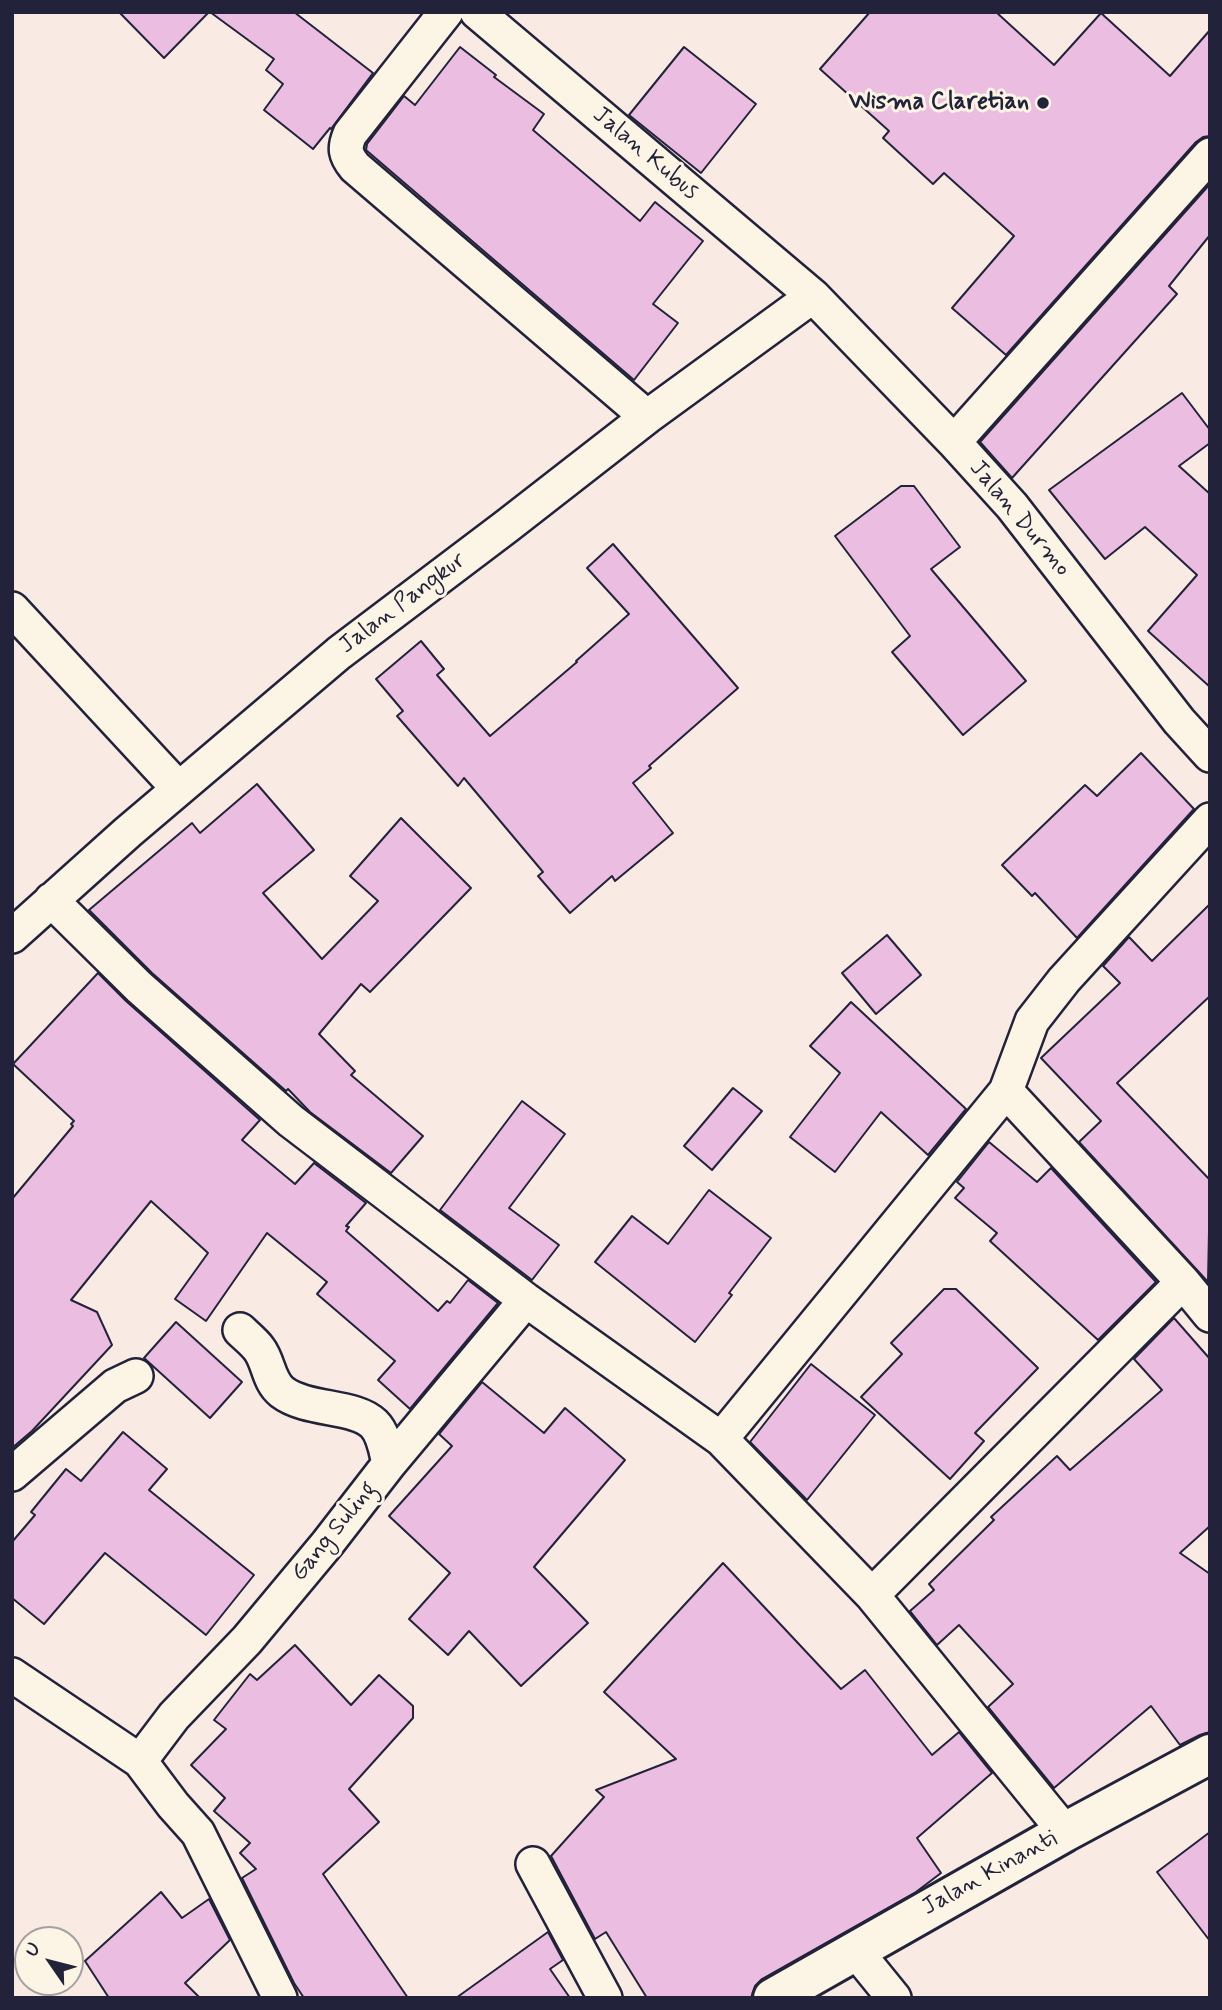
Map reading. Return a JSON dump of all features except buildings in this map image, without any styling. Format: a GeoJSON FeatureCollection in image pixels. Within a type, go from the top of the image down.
{"type":"FeatureCollection","features":[{"type":"Feature","properties":{"kind":"main road","name":"Jalan Kinanti"},"geometry":{"type":"LineString","coordinates":[[773,1998],[1210,1754]]}},
{"type":"Feature","properties":{"kind":"street"},"geometry":{"type":"LineString","coordinates":[[446,12],[350,134],[345,145],[347,157],[355,167],[647,417]]}},
{"type":"Feature","properties":{"kind":"street","name":"Jalan Kubus"},"geometry":{"type":"LineString","coordinates":[[490,16],[813,296]]}},
{"type":"Feature","properties":{"kind":"street"},"geometry":{"type":"LineString","coordinates":[[954,442],[1210,155]]}},
{"type":"Feature","properties":{"kind":"street","name":"Jalan Pangkur"},"geometry":{"type":"LineString","coordinates":[[12,936],[178,788],[339,653],[647,417],[813,296]]}},
{"type":"Feature","properties":{"kind":"street","name":"Jalan Durmo"},"geometry":{"type":"LineString","coordinates":[[813,296],[1012,506],[1179,721],[1210,755]]}},
{"type":"Feature","properties":{"kind":"street"},"geometry":{"type":"LineString","coordinates":[[12,609],[178,788]]}},
{"type":"Feature","properties":{"kind":"street"},"geometry":{"type":"LineString","coordinates":[[721,1439],[1006,1091],[1032,1021],[1064,980],[1210,820]]}},
{"type":"Feature","properties":{"kind":"street"},"geometry":{"type":"LineString","coordinates":[[51,900],[139,987],[290,1121],[526,1300],[721,1439],[872,1595],[1066,1832]]}},
{"type":"Feature","properties":{"kind":"street"},"geometry":{"type":"LineString","coordinates":[[1006,1091],[1183,1282],[1210,1315]]}},
{"type":"Feature","properties":{"kind":"street"},"geometry":{"type":"LineString","coordinates":[[872,1595],[1183,1282]]}},
{"type":"Feature","properties":{"kind":"street","name":"Gang Suling"},"geometry":{"type":"LineString","coordinates":[[140,1761],[174,1716],[247,1640],[526,1300]]}},
{"type":"Feature","properties":{"kind":"street"},"geometry":{"type":"LineString","coordinates":[[240,1330],[261,1350],[268,1373],[281,1391],[297,1400],[358,1415],[374,1424],[384,1441],[389,1464]]}},
{"type":"Feature","properties":{"kind":"street"},"geometry":{"type":"LineString","coordinates":[[12,1474],[115,1386],[136,1376]]}},
{"type":"Feature","properties":{"kind":"street"},"geometry":{"type":"LineString","coordinates":[[12,1675],[140,1761],[198,1833],[280,1998]]}},
{"type":"Feature","properties":{"kind":"street"},"geometry":{"type":"LineString","coordinates":[[533,1864],[605,1998]]}},
{"type":"Feature","properties":{"kind":"street"},"geometry":{"type":"LineString","coordinates":[[855,1950],[894,1998]]}},
{"type":"Feature","properties":{"kind":"place","name":"Wisma Claretian"},"geometry":{"type":"Point","coordinates":[1043,103]}}]}
